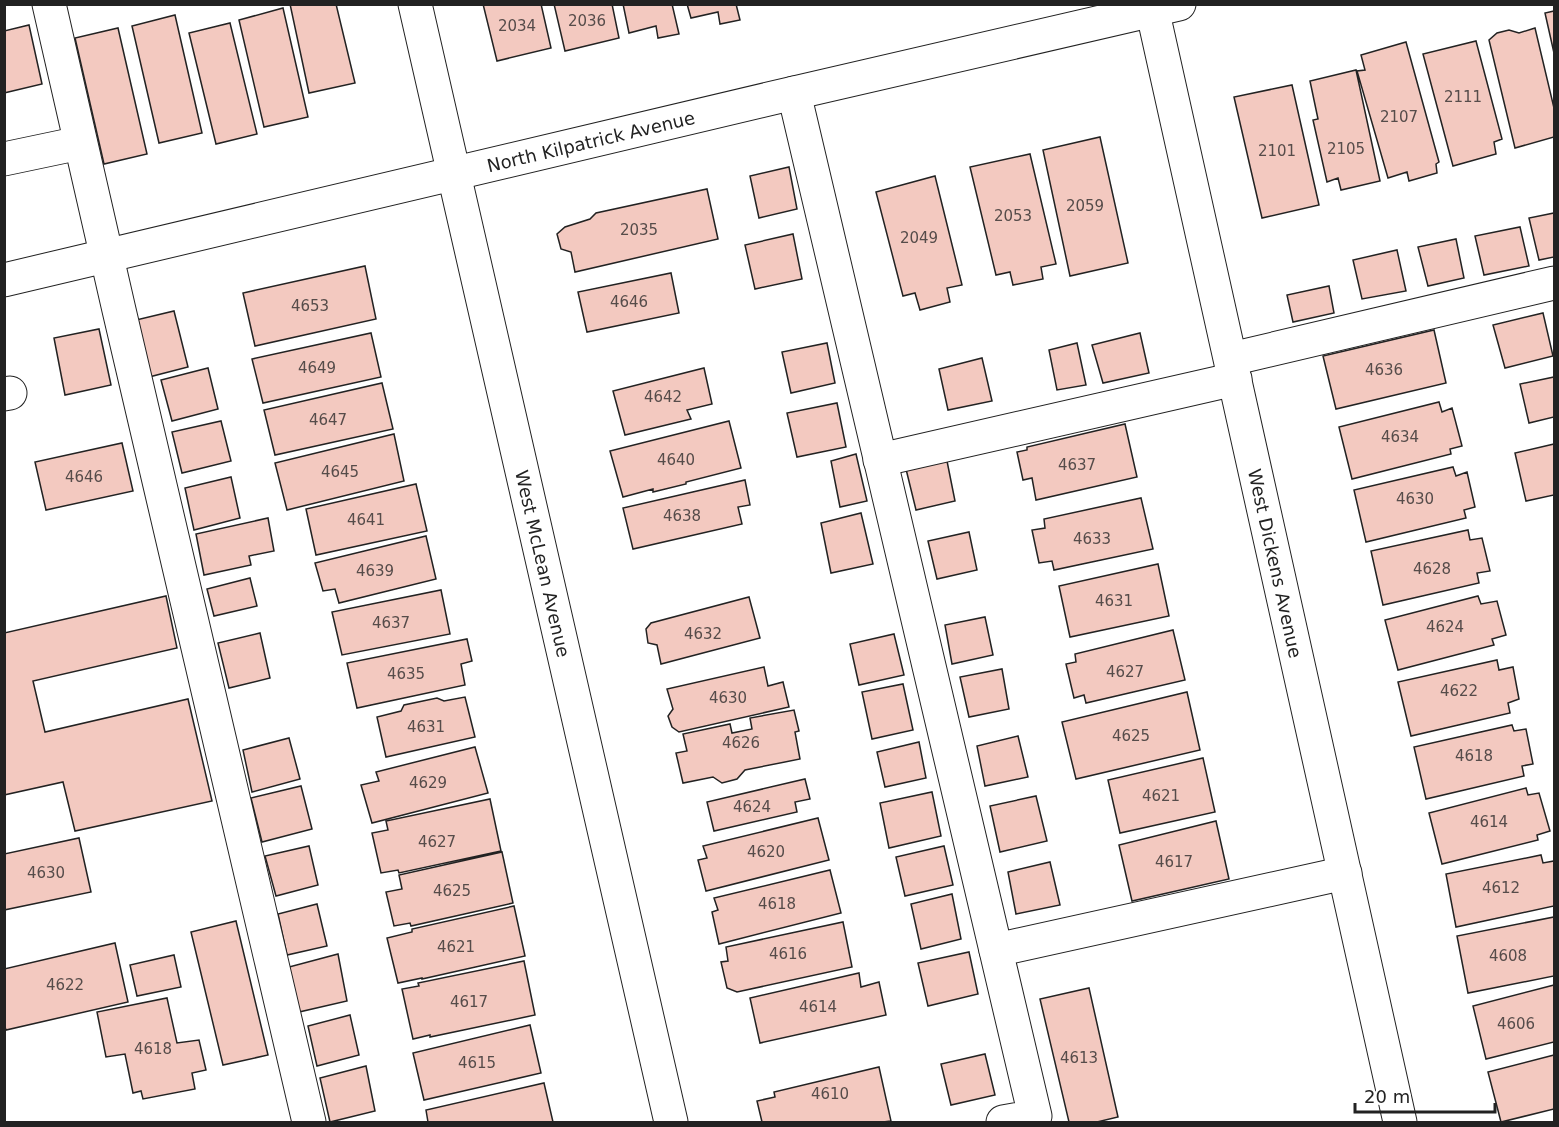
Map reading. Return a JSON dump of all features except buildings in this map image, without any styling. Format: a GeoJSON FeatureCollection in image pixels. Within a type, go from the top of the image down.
{"type":"FeatureCollection","features":[{"type":"Feature","properties":{"kind":"street"},"geometry":{"type":"LineString","coordinates":[[49,4],[309,1122]]}},
{"type":"Feature","properties":{"kind":"street","name":"West McLean Avenue"},"geometry":{"type":"LineString","coordinates":[[415,4],[671,1122]]}},
{"type":"Feature","properties":{"kind":"street","name":"North Kilpatrick Avenue"},"geometry":{"type":"LineString","coordinates":[[4,280],[1161,7]]}},
{"type":"Feature","properties":{"kind":"street","name":"West Dickens Avenue"},"geometry":{"type":"LineString","coordinates":[[1161,7],[1233,369],[1400,1122]]}},
{"type":"Feature","properties":{"kind":"street"},"geometry":{"type":"LineString","coordinates":[[794,93],[1035,1116],[1003,1122]]}},
{"type":"Feature","properties":{"kind":"street"},"geometry":{"type":"LineString","coordinates":[[4,159],[80,143]]}},
{"type":"Feature","properties":{"kind":"street"},"geometry":{"type":"LineString","coordinates":[[880,460],[1554,283]]}},
{"type":"Feature","properties":{"kind":"street"},"geometry":{"type":"LineString","coordinates":[[996,950],[1345,873]]}}]}
